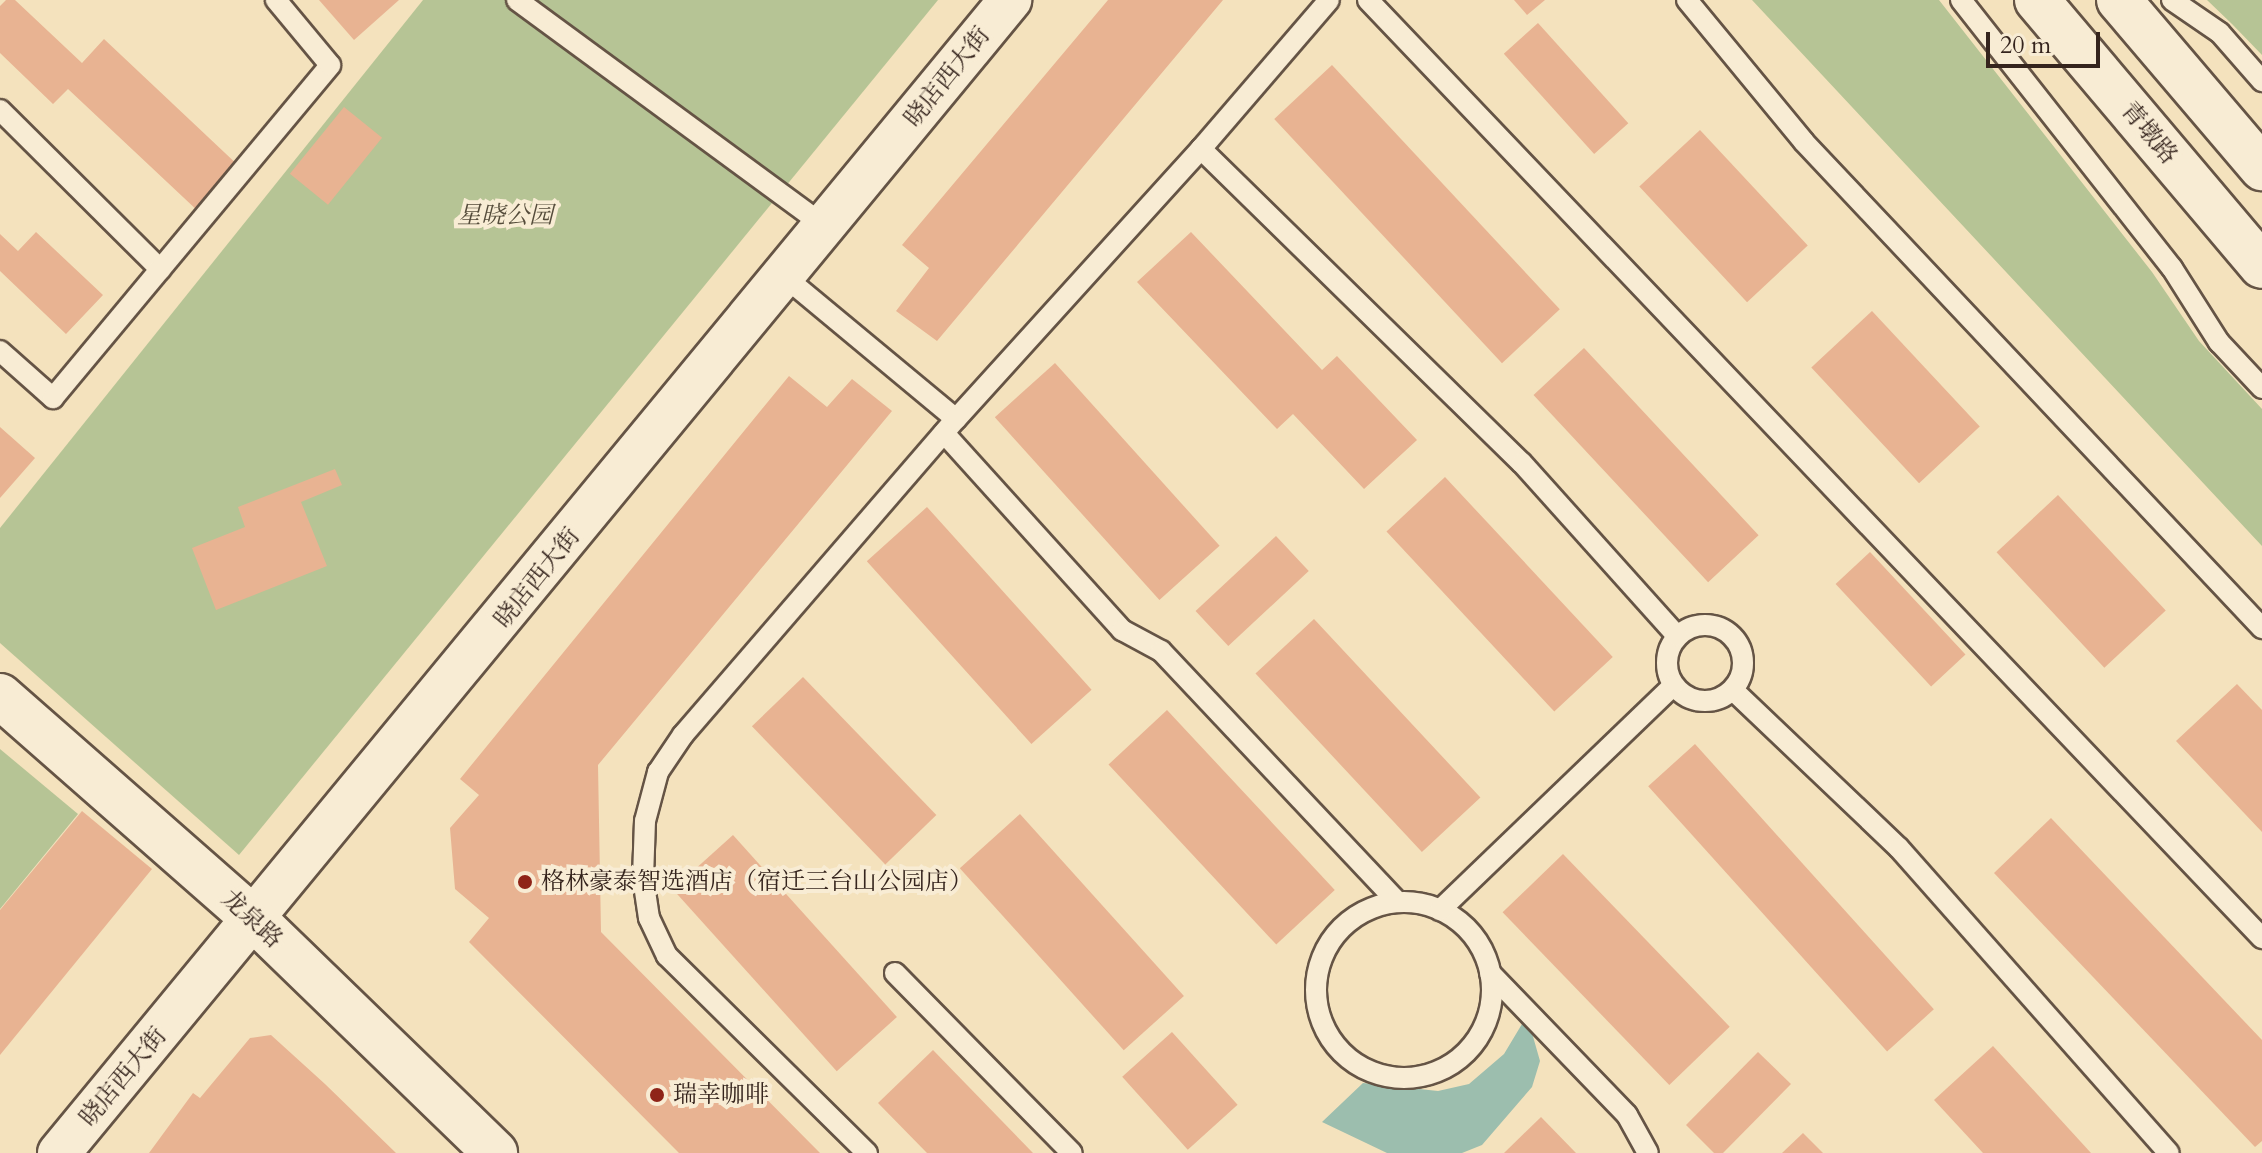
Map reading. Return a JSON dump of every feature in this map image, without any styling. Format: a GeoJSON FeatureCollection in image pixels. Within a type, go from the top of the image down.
{"type":"FeatureCollection","features":[{"type":"Feature","properties":{"kind":"street","name":"晓店西大街"},"geometry":{"type":"LineString","coordinates":[[59,1153],[256,921],[1010,0]]}},
{"type":"Feature","properties":{"kind":"street","name":"青墩路"},"geometry":{"type":"LineString","coordinates":[[2037,0],[2262,266]]}},
{"type":"Feature","properties":{"kind":"street"},"geometry":{"type":"LineString","coordinates":[[2119,0],[2262,168]]}},
{"type":"Feature","properties":{"kind":"street","name":"龙泉路"},"geometry":{"type":"LineString","coordinates":[[0,696],[256,921],[495,1153]]}},
{"type":"Feature","properties":{"kind":"lane"},"geometry":{"type":"LineString","coordinates":[[0,351],[53,398],[330,65],[276,0]]}},
{"type":"Feature","properties":{"kind":"lane"},"geometry":{"type":"LineString","coordinates":[[517,0],[826,227]]}},
{"type":"Feature","properties":{"kind":"lane"},"geometry":{"type":"LineString","coordinates":[[867,1153],[667,956],[649,918],[643,878],[645,821],[658,772],[683,735],[950,426],[1201,149],[1329,0]]}},
{"type":"Feature","properties":{"kind":"lane"},"geometry":{"type":"LineString","coordinates":[[1368,0],[2261,936]]}},
{"type":"Feature","properties":{"kind":"lane"},"geometry":{"type":"LineString","coordinates":[[1687,0],[1825,165],[2262,628]]}},
{"type":"Feature","properties":{"kind":"lane"},"geometry":{"type":"LineString","coordinates":[[1961,0],[2172,268],[2219,342],[2262,388]]}},
{"type":"Feature","properties":{"kind":"lane"},"geometry":{"type":"LineString","coordinates":[[2172,0],[2220,33],[2262,81]]}},
{"type":"Feature","properties":{"kind":"lane"},"geometry":{"type":"LineString","coordinates":[[0,110],[160,269]]}},
{"type":"Feature","properties":{"kind":"lane"},"geometry":{"type":"LineString","coordinates":[[1201,149],[1522,463],[1677,636]]}},
{"type":"Feature","properties":{"kind":"lane"},"geometry":{"type":"LineString","coordinates":[[785,277],[950,426],[1122,630],[1161,651],[1397,901]]}},
{"type":"Feature","properties":{"kind":"lane"},"geometry":{"type":"LineString","coordinates":[[1701,624],[1727,631],[1742,653],[1744,666],[1733,690],[1709,702],[1683,695],[1673,686],[1666,660],[1677,636],[1701,624]]}},
{"type":"Feature","properties":{"kind":"lane"},"geometry":{"type":"LineString","coordinates":[[1440,910],[1673,686]]}},
{"type":"Feature","properties":{"kind":"lane"},"geometry":{"type":"LineString","coordinates":[[1733,690],[1899,848],[2169,1153]]}},
{"type":"Feature","properties":{"kind":"lane"},"geometry":{"type":"LineString","coordinates":[[1490,973],[1489,1017],[1476,1042],[1456,1062],[1430,1075],[1401,1078],[1372,1072],[1346,1057],[1327,1034],[1317,1006],[1316,976],[1326,948],[1344,924],[1369,908],[1397,901],[1440,910],[1474,935],[1490,973],[1627,1115],[1648,1153]]}},
{"type":"Feature","properties":{"kind":"lane"},"geometry":{"type":"LineString","coordinates":[[895,973],[1072,1153]]}},
{"type":"Feature","properties":{"kind":"green space","name":"星晓公园"},"geometry":{"type":"Polygon","coordinates":[[[423,0],[938,0],[239,855],[0,643],[0,528],[423,0]]]}},
{"type":"Feature","properties":{"kind":"green space"},"geometry":{"type":"Polygon","coordinates":[[[1752,0],[1939,0],[2152,272],[2199,341],[2262,409],[2262,546],[1752,0]]]}},
{"type":"Feature","properties":{"kind":"green space"},"geometry":{"type":"Polygon","coordinates":[[[2207,0],[2262,0],[2262,55],[2232,24],[2207,0]]]}},
{"type":"Feature","properties":{"kind":"green space"},"geometry":{"type":"Polygon","coordinates":[[[0,749],[78,814],[0,909],[0,749]]]}},
{"type":"Feature","properties":{"kind":"shaded area"},"geometry":{"type":"Polygon","coordinates":[[[1522,1024],[1532,1033],[1540,1061],[1532,1087],[1482,1145],[1462,1153],[1387,1153],[1322,1122],[1363,1083],[1438,1091],[1469,1084],[1504,1054],[1522,1024]]]}},
{"type":"Feature","properties":{"kind":"building"},"geometry":{"type":"Polygon","coordinates":[[[6,0],[15,0],[82,63],[104,39],[242,169],[200,213],[68,89],[53,104],[0,53],[0,6],[6,0]]]}},
{"type":"Feature","properties":{"kind":"building"},"geometry":{"type":"Polygon","coordinates":[[[319,0],[399,0],[354,40],[319,0]]]}},
{"type":"Feature","properties":{"kind":"building"},"geometry":{"type":"Polygon","coordinates":[[[1108,0],[1223,0],[937,341],[896,311],[929,268],[902,245],[1108,0]]]}},
{"type":"Feature","properties":{"kind":"building"},"geometry":{"type":"Polygon","coordinates":[[[1514,0],[1545,0],[1527,15],[1514,0]]]}},
{"type":"Feature","properties":{"kind":"building"},"geometry":{"type":"Polygon","coordinates":[[[1538,23],[1628,123],[1594,154],[1504,54],[1538,23]]]}},
{"type":"Feature","properties":{"kind":"building"},"geometry":{"type":"Polygon","coordinates":[[[1332,65],[1560,309],[1502,363],[1274,119],[1332,65]]]}},
{"type":"Feature","properties":{"kind":"building"},"geometry":{"type":"Polygon","coordinates":[[[344,107],[382,138],[328,205],[290,174],[344,107]]]}},
{"type":"Feature","properties":{"kind":"building"},"geometry":{"type":"Polygon","coordinates":[[[1700,130],[1808,246],[1747,302],[1639,187],[1700,130]]]}},
{"type":"Feature","properties":{"kind":"building"},"geometry":{"type":"Polygon","coordinates":[[[36,232],[103,295],[66,334],[0,271],[0,234],[18,251],[36,232]]]}},
{"type":"Feature","properties":{"kind":"building"},"geometry":{"type":"Polygon","coordinates":[[[1191,232],[1322,370],[1337,356],[1417,440],[1364,489],[1293,414],[1277,429],[1137,282],[1191,232]]]}},
{"type":"Feature","properties":{"kind":"building"},"geometry":{"type":"Polygon","coordinates":[[[1872,311],[1980,427],[1919,483],[1811,368],[1872,311]]]}},
{"type":"Feature","properties":{"kind":"building"},"geometry":{"type":"Polygon","coordinates":[[[1584,348],[1759,535],[1708,582],[1534,395],[1584,348]]]}},
{"type":"Feature","properties":{"kind":"building"},"geometry":{"type":"Polygon","coordinates":[[[1055,363],[1220,546],[1159,600],[995,417],[1055,363]]]}},
{"type":"Feature","properties":{"kind":"building"},"geometry":{"type":"Polygon","coordinates":[[[789,376],[827,407],[852,379],[892,411],[598,765],[601,932],[820,1153],[679,1153],[469,942],[489,918],[455,889],[450,828],[479,795],[460,779],[789,376]]]}},
{"type":"Feature","properties":{"kind":"building"},"geometry":{"type":"Polygon","coordinates":[[[0,427],[35,458],[0,498],[0,427]]]}},
{"type":"Feature","properties":{"kind":"building"},"geometry":{"type":"Polygon","coordinates":[[[335,469],[342,485],[301,502],[327,566],[216,610],[192,548],[245,527],[238,507],[335,469]]]}},
{"type":"Feature","properties":{"kind":"building"},"geometry":{"type":"Polygon","coordinates":[[[1445,477],[1613,657],[1554,711],[1386,532],[1445,477]]]}},
{"type":"Feature","properties":{"kind":"building"},"geometry":{"type":"Polygon","coordinates":[[[2058,495],[2166,611],[2104,668],[1997,552],[2058,495]]]}},
{"type":"Feature","properties":{"kind":"building"},"geometry":{"type":"Polygon","coordinates":[[[927,507],[1092,690],[1031,744],[867,561],[927,507]]]}},
{"type":"Feature","properties":{"kind":"building"},"geometry":{"type":"Polygon","coordinates":[[[1276,536],[1309,571],[1228,646],[1196,611],[1276,536]]]}},
{"type":"Feature","properties":{"kind":"building"},"geometry":{"type":"Polygon","coordinates":[[[1870,552],[1965,654],[1931,686],[1836,584],[1870,552]]]}},
{"type":"Feature","properties":{"kind":"building"},"geometry":{"type":"Polygon","coordinates":[[[1314,619],[1480,797],[1422,852],[1255,674],[1314,619]]]}},
{"type":"Feature","properties":{"kind":"building"},"geometry":{"type":"Polygon","coordinates":[[[803,677],[936,815],[885,864],[752,726],[803,677]]]}},
{"type":"Feature","properties":{"kind":"building"},"geometry":{"type":"Polygon","coordinates":[[[2237,684],[2262,710],[2262,832],[2176,741],[2237,684]]]}},
{"type":"Feature","properties":{"kind":"building"},"geometry":{"type":"Polygon","coordinates":[[[1167,710],[1335,890],[1276,944],[1108,765],[1167,710]]]}},
{"type":"Feature","properties":{"kind":"building"},"geometry":{"type":"Polygon","coordinates":[[[1695,744],[1934,1009],[1887,1051],[1648,786],[1695,744]]]}},
{"type":"Feature","properties":{"kind":"building"},"geometry":{"type":"Polygon","coordinates":[[[82,811],[152,869],[0,1055],[0,910],[82,811]]]}},
{"type":"Feature","properties":{"kind":"building"},"geometry":{"type":"Polygon","coordinates":[[[1020,814],[1184,996],[1124,1050],[960,868],[1020,814]]]}},
{"type":"Feature","properties":{"kind":"building"},"geometry":{"type":"Polygon","coordinates":[[[2051,818],[2262,1040],[2262,1141],[2255,1147],[1994,873],[2051,818]]]}},
{"type":"Feature","properties":{"kind":"building"},"geometry":{"type":"Polygon","coordinates":[[[733,835],[897,1017],[837,1071],[673,889],[733,835]]]}},
{"type":"Feature","properties":{"kind":"building"},"geometry":{"type":"Polygon","coordinates":[[[1563,854],[1730,1027],[1669,1085],[1503,912],[1563,854]]]}},
{"type":"Feature","properties":{"kind":"building"},"geometry":{"type":"Polygon","coordinates":[[[1172,1032],[1238,1105],[1188,1150],[1122,1077],[1172,1032]]]}},
{"type":"Feature","properties":{"kind":"building"},"geometry":{"type":"Polygon","coordinates":[[[271,1035],[396,1153],[149,1153],[193,1093],[200,1098],[250,1038],[271,1035]]]}},
{"type":"Feature","properties":{"kind":"building"},"geometry":{"type":"Polygon","coordinates":[[[1993,1046],[2091,1153],[1983,1153],[1934,1100],[1993,1046]]]}},
{"type":"Feature","properties":{"kind":"building"},"geometry":{"type":"Polygon","coordinates":[[[933,1050],[1033,1153],[927,1153],[878,1103],[933,1050]]]}},
{"type":"Feature","properties":{"kind":"building"},"geometry":{"type":"Polygon","coordinates":[[[1758,1052],[1791,1084],[1723,1153],[1714,1153],[1686,1125],[1758,1052]]]}},
{"type":"Feature","properties":{"kind":"building"},"geometry":{"type":"Polygon","coordinates":[[[1541,1117],[1576,1153],[1504,1153],[1541,1117]]]}},
{"type":"Feature","properties":{"kind":"building"},"geometry":{"type":"Polygon","coordinates":[[[1803,1133],[1823,1153],[1782,1153],[1803,1133]]]}},
{"type":"Feature","properties":{"kind":"place","name":"格林豪泰智选酒店（宿迁三台山公园店）"},"geometry":{"type":"Point","coordinates":[525,882]}},
{"type":"Feature","properties":{"kind":"place","name":"瑞幸咖啡"},"geometry":{"type":"Point","coordinates":[657,1095]}}]}
